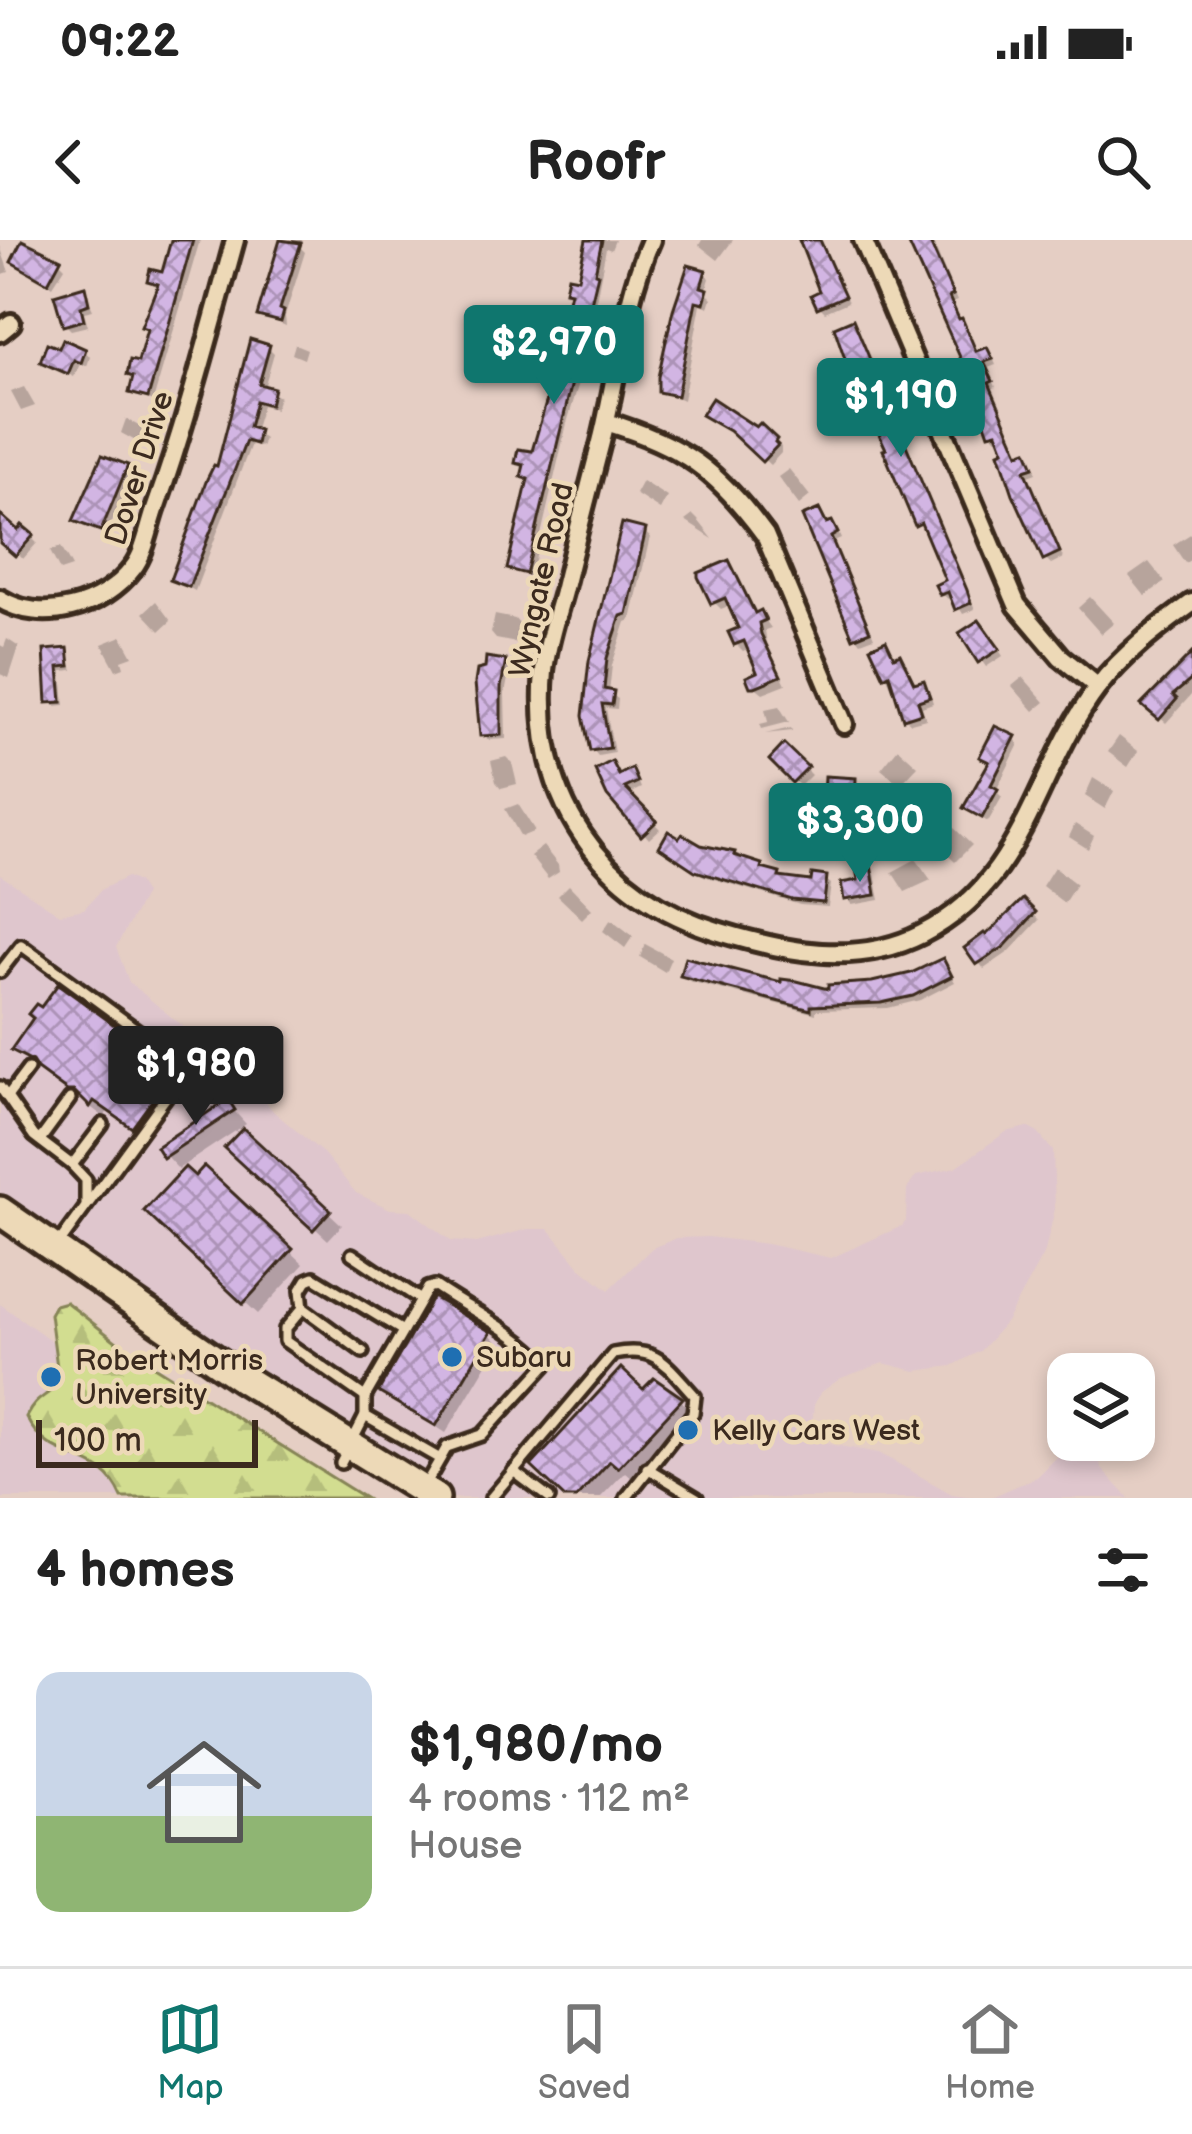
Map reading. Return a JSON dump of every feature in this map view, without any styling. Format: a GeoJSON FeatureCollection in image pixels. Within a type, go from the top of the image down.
{"type":"FeatureCollection","features":[{"type":"Feature","properties":{"kind":"main road"},"geometry":{"type":"LineString","coordinates":[[0,1211],[346,1455]]}},
{"type":"Feature","properties":{"kind":"main road"},"geometry":{"type":"LineString","coordinates":[[0,1232],[202,1374],[419,1496]]}},
{"type":"Feature","properties":{"kind":"street","name":"Dover Drive"},"geometry":{"type":"LineString","coordinates":[[0,598],[27,610],[71,609],[113,586],[135,567],[175,454],[235,240]]}},
{"type":"Feature","properties":{"kind":"street","name":"Wyngate Road"},"geometry":{"type":"LineString","coordinates":[[651,240],[639,272],[549,644],[544,726],[557,784],[576,829],[612,874],[646,902],[682,921],[805,953],[859,953],[893,947],[923,934],[954,915],[1005,860],[1098,688],[1156,629],[1192,603]]}},
{"type":"Feature","properties":{"kind":"street"},"geometry":{"type":"LineString","coordinates":[[863,240],[1017,604],[1061,657],[1098,688]]}},
{"type":"Feature","properties":{"kind":"street"},"geometry":{"type":"LineString","coordinates":[[606,422],[654,436],[699,461],[727,486],[765,535],[844,724]]}},
{"type":"Feature","properties":{"kind":"lane"},"geometry":{"type":"LineString","coordinates":[[0,972],[21,945],[188,1067],[55,1250]]}},
{"type":"Feature","properties":{"kind":"lane"},"geometry":{"type":"LineString","coordinates":[[28,1069],[4,1092],[19,1118],[86,1180],[86,1204]]}},
{"type":"Feature","properties":{"kind":"lane"},"geometry":{"type":"LineString","coordinates":[[40,1140],[70,1099]]}},
{"type":"Feature","properties":{"kind":"lane"},"geometry":{"type":"LineString","coordinates":[[72,1165],[103,1124]]}},
{"type":"Feature","properties":{"kind":"lane"},"geometry":{"type":"LineString","coordinates":[[352,1254],[421,1300]]}},
{"type":"Feature","properties":{"kind":"lane"},"geometry":{"type":"LineString","coordinates":[[365,1397],[285,1341],[285,1329],[303,1308],[301,1290],[314,1277],[403,1331]]}},
{"type":"Feature","properties":{"kind":"lane"},"geometry":{"type":"LineString","coordinates":[[346,1455],[365,1415],[365,1397],[428,1288],[435,1286],[524,1340],[546,1365],[482,1436],[448,1447],[419,1496]]}},
{"type":"Feature","properties":{"kind":"lane"},"geometry":{"type":"LineString","coordinates":[[303,1308],[363,1352]]}},
{"type":"Feature","properties":{"kind":"lane"},"geometry":{"type":"LineString","coordinates":[[491,1498],[614,1354],[638,1349],[661,1359],[695,1396],[692,1413],[626,1498]]}},
{"type":"Feature","properties":{"kind":"lane"},"geometry":{"type":"LineString","coordinates":[[365,1415],[440,1459]]}},
{"type":"Feature","properties":{"kind":"lane"},"geometry":{"type":"LineString","coordinates":[[647,1468],[697,1498]]}},
{"type":"Feature","properties":{"kind":"lane"},"geometry":{"type":"LineString","coordinates":[[513,1471],[549,1498]]}},
{"type":"Feature","properties":{"kind":"shaded area"},"geometry":{"type":"Polygon","coordinates":[[[0,875],[60,914],[84,909],[102,889],[127,877],[138,882],[145,894],[116,947],[129,982],[249,1081],[274,1112],[324,1154],[356,1193],[390,1209],[410,1210],[451,1241],[477,1243],[528,1229],[549,1229],[580,1267],[609,1290],[652,1248],[677,1238],[767,1244],[831,1258],[902,1226],[907,1189],[916,1176],[956,1167],[1006,1132],[1027,1127],[1038,1133],[1053,1151],[1055,1209],[1045,1251],[1006,1322],[980,1351],[952,1366],[916,1371],[883,1363],[841,1378],[820,1393],[814,1405],[812,1425],[828,1444],[879,1453],[952,1494],[981,1498],[435,1498],[0,1211],[0,875]]]}},
{"type":"Feature","properties":{"kind":"shaded area","name":"Robert Morris University"},"geometry":{"type":"Polygon","coordinates":[[[0,1304],[205,1451],[247,1498],[0,1498],[0,1304]]]}},
{"type":"Feature","properties":{"kind":"shaded area"},"geometry":{"type":"Polygon","coordinates":[[[1053,1461],[1101,1461],[1102,1469],[1129,1498],[989,1498],[1037,1477],[1053,1461]]]}},
{"type":"Feature","properties":{"kind":"green space"},"geometry":{"type":"Polygon","coordinates":[[[66,1302],[122,1346],[365,1498],[122,1498],[102,1471],[49,1444],[26,1417],[59,1382],[50,1314],[55,1305],[66,1302]]]}},
{"type":"Feature","properties":{"kind":"building"},"geometry":{"type":"Polygon","coordinates":[[[22,240],[61,259],[48,283],[11,262],[22,240]]]}},
{"type":"Feature","properties":{"kind":"building"},"geometry":{"type":"Polygon","coordinates":[[[171,240],[193,240],[148,398],[129,393],[133,377],[127,375],[130,360],[138,362],[147,329],[141,327],[158,284],[147,281],[150,269],[162,272],[171,240]]]}},
{"type":"Feature","properties":{"kind":"building"},"geometry":{"type":"Polygon","coordinates":[[[280,240],[301,243],[280,309],[284,311],[281,322],[257,316],[280,240]]]}},
{"type":"Feature","properties":{"kind":"building"},"geometry":{"type":"Polygon","coordinates":[[[586,240],[602,240],[598,274],[526,574],[507,569],[528,479],[521,477],[524,465],[515,463],[518,449],[532,451],[555,372],[547,370],[550,356],[555,357],[570,292],[565,291],[568,276],[578,278],[586,240]]]}},
{"type":"Feature","properties":{"kind":"building"},"geometry":{"type":"Polygon","coordinates":[[[799,240],[820,240],[845,296],[817,308],[811,295],[819,291],[799,240]]]}},
{"type":"Feature","properties":{"kind":"building"},"geometry":{"type":"Polygon","coordinates":[[[907,240],[929,240],[953,295],[949,297],[976,351],[987,347],[993,359],[984,362],[993,381],[989,383],[1019,453],[1027,450],[1034,467],[1025,470],[1060,552],[1043,560],[1013,494],[997,432],[989,434],[969,377],[907,240]]]}},
{"type":"Feature","properties":{"kind":"building"},"geometry":{"type":"Polygon","coordinates":[[[688,265],[706,270],[701,287],[708,289],[704,303],[696,301],[677,396],[658,392],[658,377],[688,265]]]}},
{"type":"Feature","properties":{"kind":"building"},"geometry":{"type":"Polygon","coordinates":[[[85,286],[89,304],[81,307],[84,320],[63,326],[54,295],[85,286]]]}},
{"type":"Feature","properties":{"kind":"building"},"geometry":{"type":"Polygon","coordinates":[[[853,319],[967,590],[971,603],[955,610],[948,592],[940,595],[935,585],[945,580],[921,523],[915,526],[846,362],[834,327],[853,319]]]}},
{"type":"Feature","properties":{"kind":"building"},"geometry":{"type":"Polygon","coordinates":[[[63,339],[86,349],[81,363],[74,360],[68,374],[40,362],[47,343],[59,348],[63,339]]]}},
{"type":"Feature","properties":{"kind":"building"},"geometry":{"type":"Polygon","coordinates":[[[250,339],[270,345],[259,384],[274,388],[270,405],[256,401],[249,427],[259,430],[256,444],[246,441],[189,587],[170,580],[207,479],[217,466],[250,339]]]}},
{"type":"Feature","properties":{"kind":"building"},"geometry":{"type":"Polygon","coordinates":[[[712,398],[756,427],[760,423],[777,439],[778,445],[762,462],[729,431],[701,415],[712,398]]]}},
{"type":"Feature","properties":{"kind":"building"},"geometry":{"type":"Polygon","coordinates":[[[102,455],[128,465],[101,531],[73,521],[102,455]]]}},
{"type":"Feature","properties":{"kind":"building"},"geometry":{"type":"Polygon","coordinates":[[[819,509],[838,533],[831,537],[870,631],[853,638],[802,516],[819,509]]]}},
{"type":"Feature","properties":{"kind":"building"},"geometry":{"type":"Polygon","coordinates":[[[0,514],[18,530],[22,525],[34,535],[15,556],[0,543],[0,514]]]}},
{"type":"Feature","properties":{"kind":"building"},"geometry":{"type":"Polygon","coordinates":[[[622,523],[646,529],[627,614],[621,616],[607,658],[604,689],[614,691],[612,705],[602,704],[610,748],[590,751],[583,716],[589,661],[622,523]]]}},
{"type":"Feature","properties":{"kind":"building"},"geometry":{"type":"Polygon","coordinates":[[[729,560],[755,613],[761,610],[766,620],[759,623],[761,634],[781,676],[755,687],[750,687],[746,677],[757,672],[744,641],[734,645],[728,632],[738,628],[725,598],[711,604],[698,577],[729,560]]]}},
{"type":"Feature","properties":{"kind":"building"},"geometry":{"type":"Polygon","coordinates":[[[979,620],[1000,649],[978,663],[959,633],[979,620]]]}},
{"type":"Feature","properties":{"kind":"building"},"geometry":{"type":"Polygon","coordinates":[[[886,640],[894,657],[900,654],[914,683],[924,680],[930,697],[918,701],[922,713],[903,719],[889,674],[884,677],[870,647],[886,640]]]}},
{"type":"Feature","properties":{"kind":"building"},"geometry":{"type":"Polygon","coordinates":[[[68,648],[70,666],[59,667],[62,702],[47,703],[44,650],[68,648]]]}},
{"type":"Feature","properties":{"kind":"building"},"geometry":{"type":"Polygon","coordinates":[[[1192,653],[1192,679],[1173,695],[1177,699],[1159,720],[1141,705],[1192,653]]]}},
{"type":"Feature","properties":{"kind":"building"},"geometry":{"type":"Polygon","coordinates":[[[486,657],[506,660],[501,735],[480,736],[475,683],[486,657]]]}},
{"type":"Feature","properties":{"kind":"building"},"geometry":{"type":"Polygon","coordinates":[[[995,726],[1016,736],[991,785],[998,789],[982,818],[963,808],[989,762],[979,757],[995,726]]]}},
{"type":"Feature","properties":{"kind":"building"},"geometry":{"type":"Polygon","coordinates":[[[784,744],[808,767],[792,783],[769,760],[784,744]]]}},
{"type":"Feature","properties":{"kind":"building"},"geometry":{"type":"Polygon","coordinates":[[[612,761],[619,775],[632,768],[638,782],[625,788],[657,821],[641,836],[607,796],[595,770],[612,761]]]}},
{"type":"Feature","properties":{"kind":"building"},"geometry":{"type":"Polygon","coordinates":[[[825,776],[856,778],[855,806],[841,806],[841,797],[824,796],[825,776]]]}},
{"type":"Feature","properties":{"kind":"building"},"geometry":{"type":"Polygon","coordinates":[[[668,831],[735,852],[780,873],[779,877],[811,881],[812,874],[827,876],[824,903],[792,900],[695,871],[659,847],[668,831]]]}},
{"type":"Feature","properties":{"kind":"building"},"geometry":{"type":"Polygon","coordinates":[[[871,865],[876,895],[844,900],[841,883],[858,880],[856,868],[871,865]]]}},
{"type":"Feature","properties":{"kind":"building"},"geometry":{"type":"Polygon","coordinates":[[[1023,899],[1036,912],[1004,947],[976,965],[964,948],[986,935],[1023,899]]]}},
{"type":"Feature","properties":{"kind":"building"},"geometry":{"type":"Polygon","coordinates":[[[685,957],[828,989],[828,985],[911,973],[943,958],[952,976],[913,996],[881,1003],[811,1006],[811,1010],[680,976],[685,957]]]}},
{"type":"Feature","properties":{"kind":"building"},"geometry":{"type":"Polygon","coordinates":[[[58,984],[175,1069],[132,1128],[94,1101],[90,1107],[74,1091],[67,1091],[11,1050],[33,1018],[28,1014],[36,1004],[41,1007],[58,984]]]}},
{"type":"Feature","properties":{"kind":"building"},"geometry":{"type":"Polygon","coordinates":[[[228,1099],[235,1110],[163,1158],[156,1147],[228,1099]]]}},
{"type":"Feature","properties":{"kind":"building"},"geometry":{"type":"Polygon","coordinates":[[[243,1128],[331,1210],[313,1230],[224,1148],[243,1128]]]}},
{"type":"Feature","properties":{"kind":"building"},"geometry":{"type":"Polygon","coordinates":[[[204,1166],[293,1249],[243,1304],[144,1211],[185,1167],[195,1176],[204,1166]]]}},
{"type":"Feature","properties":{"kind":"building"},"geometry":{"type":"Polygon","coordinates":[[[433,1297],[491,1332],[436,1426],[378,1392],[433,1297]]]}},
{"type":"Feature","properties":{"kind":"building"},"geometry":{"type":"Polygon","coordinates":[[[621,1368],[643,1389],[654,1378],[683,1398],[618,1468],[610,1461],[576,1498],[565,1498],[531,1466],[621,1368]]]}},
{"type":"Feature","properties":{"kind":"place","name":"Subaru"},"geometry":{"type":"Point","coordinates":[452,1357]}},
{"type":"Feature","properties":{"kind":"place","name":"Robert Morris University"},"geometry":{"type":"Point","coordinates":[51,1377]}},
{"type":"Feature","properties":{"kind":"place","name":"Kelly Cars West"},"geometry":{"type":"Point","coordinates":[688,1430]}}]}
